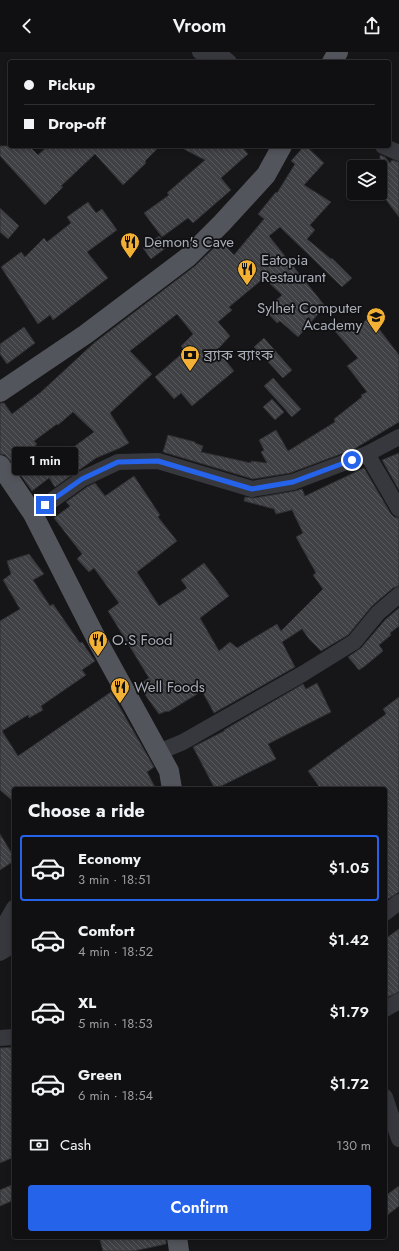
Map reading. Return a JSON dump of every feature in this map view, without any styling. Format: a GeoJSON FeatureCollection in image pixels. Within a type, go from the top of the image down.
{"type":"FeatureCollection","features":[{"type":"Feature","properties":{"kind":"main road"},"geometry":{"type":"LineString","coordinates":[[0,392],[86,334],[188,257],[222,223],[266,175],[281,148]]}},
{"type":"Feature","properties":{"kind":"main road"},"geometry":{"type":"LineString","coordinates":[[0,465],[33,514],[97,640],[169,771],[172,787]]}},
{"type":"Feature","properties":{"kind":"main road"},"geometry":{"type":"LineString","coordinates":[[177,1239],[179,1251]]}},
{"type":"Feature","properties":{"kind":"street"},"geometry":{"type":"LineString","coordinates":[[200,52],[226,60]]}},
{"type":"Feature","properties":{"kind":"street"},"geometry":{"type":"LineString","coordinates":[[388,148],[399,153]]}},
{"type":"Feature","properties":{"kind":"street"},"geometry":{"type":"LineString","coordinates":[[33,514],[82,479],[118,462],[158,461],[252,489],[293,482],[367,454],[399,437]]}},
{"type":"Feature","properties":{"kind":"street"},"geometry":{"type":"LineString","coordinates":[[367,454],[399,509]]}},
{"type":"Feature","properties":{"kind":"street"},"geometry":{"type":"LineString","coordinates":[[158,752],[183,742],[354,642],[378,613],[399,594]]}},
{"type":"Feature","properties":{"kind":"street"},"geometry":{"type":"LineString","coordinates":[[387,911],[399,902]]}},
{"type":"Feature","properties":{"kind":"street"},"geometry":{"type":"LineString","coordinates":[[0,953],[5,950],[3,927],[12,911]]}},
{"type":"Feature","properties":{"kind":"street"},"geometry":{"type":"LineString","coordinates":[[387,1008],[399,1001]]}},
{"type":"Feature","properties":{"kind":"street"},"geometry":{"type":"LineString","coordinates":[[0,1038],[12,1037]]}},
{"type":"Feature","properties":{"kind":"street"},"geometry":{"type":"LineString","coordinates":[[387,1103],[399,1139]]}},
{"type":"Feature","properties":{"kind":"building"},"geometry":{"type":"Polygon","coordinates":[[[0,146],[8,146],[8,148],[31,148],[38,155],[46,148],[158,148],[145,161],[146,163],[123,185],[95,154],[61,186],[63,187],[45,205],[0,156],[0,146]]]}},
{"type":"Feature","properties":{"kind":"building"},"geometry":{"type":"Polygon","coordinates":[[[182,148],[243,148],[248,154],[221,178],[231,190],[193,223],[188,218],[162,237],[144,213],[169,195],[167,193],[205,160],[182,148]]]}},
{"type":"Feature","properties":{"kind":"building"},"geometry":{"type":"Polygon","coordinates":[[[302,148],[308,148],[324,163],[304,185],[331,202],[310,225],[315,230],[307,239],[331,259],[332,258],[352,278],[342,287],[280,227],[269,236],[325,306],[298,337],[280,321],[277,323],[265,310],[282,295],[264,278],[229,307],[232,310],[218,322],[230,336],[217,350],[234,371],[192,406],[181,393],[174,399],[155,377],[185,351],[181,346],[193,334],[177,314],[130,351],[152,374],[110,413],[129,443],[96,458],[55,487],[49,478],[32,491],[20,474],[48,460],[51,465],[94,432],[73,412],[58,425],[57,424],[34,441],[37,444],[14,465],[5,455],[0,454],[0,403],[4,403],[12,414],[41,392],[94,343],[195,266],[221,241],[234,255],[264,219],[258,214],[276,192],[277,193],[295,164],[291,161],[302,148]]]}},
{"type":"Feature","properties":{"kind":"building"},"geometry":{"type":"Polygon","coordinates":[[[380,155],[385,157],[390,163],[392,160],[399,162],[399,217],[386,200],[387,160],[380,160],[380,155]]]}},
{"type":"Feature","properties":{"kind":"building"},"geometry":{"type":"Polygon","coordinates":[[[88,202],[96,213],[102,209],[117,230],[87,252],[108,278],[53,320],[50,315],[38,324],[1,267],[21,252],[25,257],[44,238],[47,242],[71,223],[67,217],[88,202]]]}},
{"type":"Feature","properties":{"kind":"building"},"geometry":{"type":"Polygon","coordinates":[[[0,208],[19,226],[8,239],[0,232],[0,208]]]}},
{"type":"Feature","properties":{"kind":"building"},"geometry":{"type":"Polygon","coordinates":[[[159,236],[167,247],[151,259],[143,248],[159,236]]]}},
{"type":"Feature","properties":{"kind":"building"},"geometry":{"type":"Polygon","coordinates":[[[370,317],[399,355],[399,422],[354,449],[290,473],[253,479],[163,452],[168,435],[195,442],[203,446],[201,452],[251,463],[251,461],[267,463],[261,452],[264,450],[259,440],[276,430],[288,451],[335,422],[334,419],[362,397],[361,395],[367,392],[347,366],[358,358],[334,330],[345,321],[353,331],[370,317]]]}},
{"type":"Feature","properties":{"kind":"building"},"geometry":{"type":"Polygon","coordinates":[[[24,327],[35,343],[7,364],[0,354],[0,344],[24,327]]]}},
{"type":"Feature","properties":{"kind":"building"},"geometry":{"type":"Polygon","coordinates":[[[264,338],[292,370],[283,378],[254,347],[264,338]]]}},
{"type":"Feature","properties":{"kind":"building"},"geometry":{"type":"Polygon","coordinates":[[[273,378],[301,409],[292,417],[264,386],[273,378]]]}},
{"type":"Feature","properties":{"kind":"building"},"geometry":{"type":"Polygon","coordinates":[[[272,399],[284,412],[275,420],[263,407],[272,399]]]}},
{"type":"Feature","properties":{"kind":"building"},"geometry":{"type":"Polygon","coordinates":[[[399,453],[399,490],[382,460],[399,453]]]}},
{"type":"Feature","properties":{"kind":"building"},"geometry":{"type":"Polygon","coordinates":[[[364,468],[391,514],[394,517],[399,518],[399,586],[393,588],[372,606],[348,635],[321,651],[309,639],[302,629],[282,642],[295,667],[214,713],[202,691],[168,712],[159,714],[138,685],[149,678],[108,611],[119,603],[94,568],[89,572],[77,559],[82,554],[54,518],[70,506],[66,502],[95,483],[105,496],[134,476],[160,515],[158,517],[177,541],[137,572],[159,606],[187,588],[181,580],[204,563],[229,596],[200,618],[219,651],[230,642],[237,648],[277,624],[281,631],[323,589],[313,575],[316,573],[296,537],[303,533],[292,510],[276,514],[274,509],[244,501],[245,497],[254,498],[302,489],[305,496],[364,468]]]}},
{"type":"Feature","properties":{"kind":"building"},"geometry":{"type":"Polygon","coordinates":[[[29,554],[44,574],[33,580],[50,606],[53,604],[80,643],[82,642],[95,661],[82,670],[86,675],[41,706],[43,710],[29,718],[28,715],[2,731],[18,756],[111,692],[154,767],[147,772],[155,787],[12,787],[12,800],[0,790],[0,621],[20,609],[3,580],[11,574],[7,561],[29,554]]]}},
{"type":"Feature","properties":{"kind":"building"},"geometry":{"type":"Polygon","coordinates":[[[399,608],[399,626],[379,645],[383,651],[359,670],[348,657],[361,648],[385,620],[399,608]]]}},
{"type":"Feature","properties":{"kind":"building"},"geometry":{"type":"Polygon","coordinates":[[[317,683],[331,712],[268,744],[276,759],[219,787],[214,787],[193,747],[224,731],[303,684],[306,689],[317,683]]]}},
{"type":"Feature","properties":{"kind":"building"},"geometry":{"type":"Polygon","coordinates":[[[399,697],[399,892],[387,900],[387,787],[320,787],[308,771],[386,714],[383,709],[399,697]]]}},
{"type":"Feature","properties":{"kind":"building"},"geometry":{"type":"Polygon","coordinates":[[[0,834],[12,854],[12,862],[0,870],[0,834]]]}},
{"type":"Feature","properties":{"kind":"building"},"geometry":{"type":"Polygon","coordinates":[[[399,929],[399,992],[387,997],[387,938],[399,929]]]}},
{"type":"Feature","properties":{"kind":"building"},"geometry":{"type":"Polygon","coordinates":[[[12,1047],[12,1158],[0,1163],[0,1048],[12,1047]]]}},
{"type":"Feature","properties":{"kind":"building"},"geometry":{"type":"Polygon","coordinates":[[[12,1185],[12,1201],[0,1206],[0,1190],[12,1185]]]}},
{"type":"Feature","properties":{"kind":"building"},"geometry":{"type":"Polygon","coordinates":[[[399,1186],[399,1206],[387,1215],[387,1195],[399,1186]]]}},
{"type":"Feature","properties":{"kind":"building"},"geometry":{"type":"Polygon","coordinates":[[[100,1239],[166,1239],[166,1244],[134,1251],[103,1251],[100,1239]]]}},
{"type":"Feature","properties":{"kind":"place","name":"Demon's Cave"},"geometry":{"type":"Point","coordinates":[130,259]}},
{"type":"Feature","properties":{"kind":"place","name":"Eatopia Restaurant"},"geometry":{"type":"Point","coordinates":[247,286]}},
{"type":"Feature","properties":{"kind":"place","name":"Sylhet Computer Academy"},"geometry":{"type":"Point","coordinates":[376,334]}},
{"type":"Feature","properties":{"kind":"place","name":"ব্র্যাক ব্যাংক"},"geometry":{"type":"Point","coordinates":[190,372]}},
{"type":"Feature","properties":{"kind":"place","name":"O.S Food"},"geometry":{"type":"Point","coordinates":[98,657]}},
{"type":"Feature","properties":{"kind":"place","name":"Well Foods"},"geometry":{"type":"Point","coordinates":[120,704]}},
{"type":"Feature","properties":{"kind":"route"},"geometry":{"type":"LineString","coordinates":[[45,505],[82,479],[118,462],[158,461],[252,489],[293,482],[352,460]]}}]}
